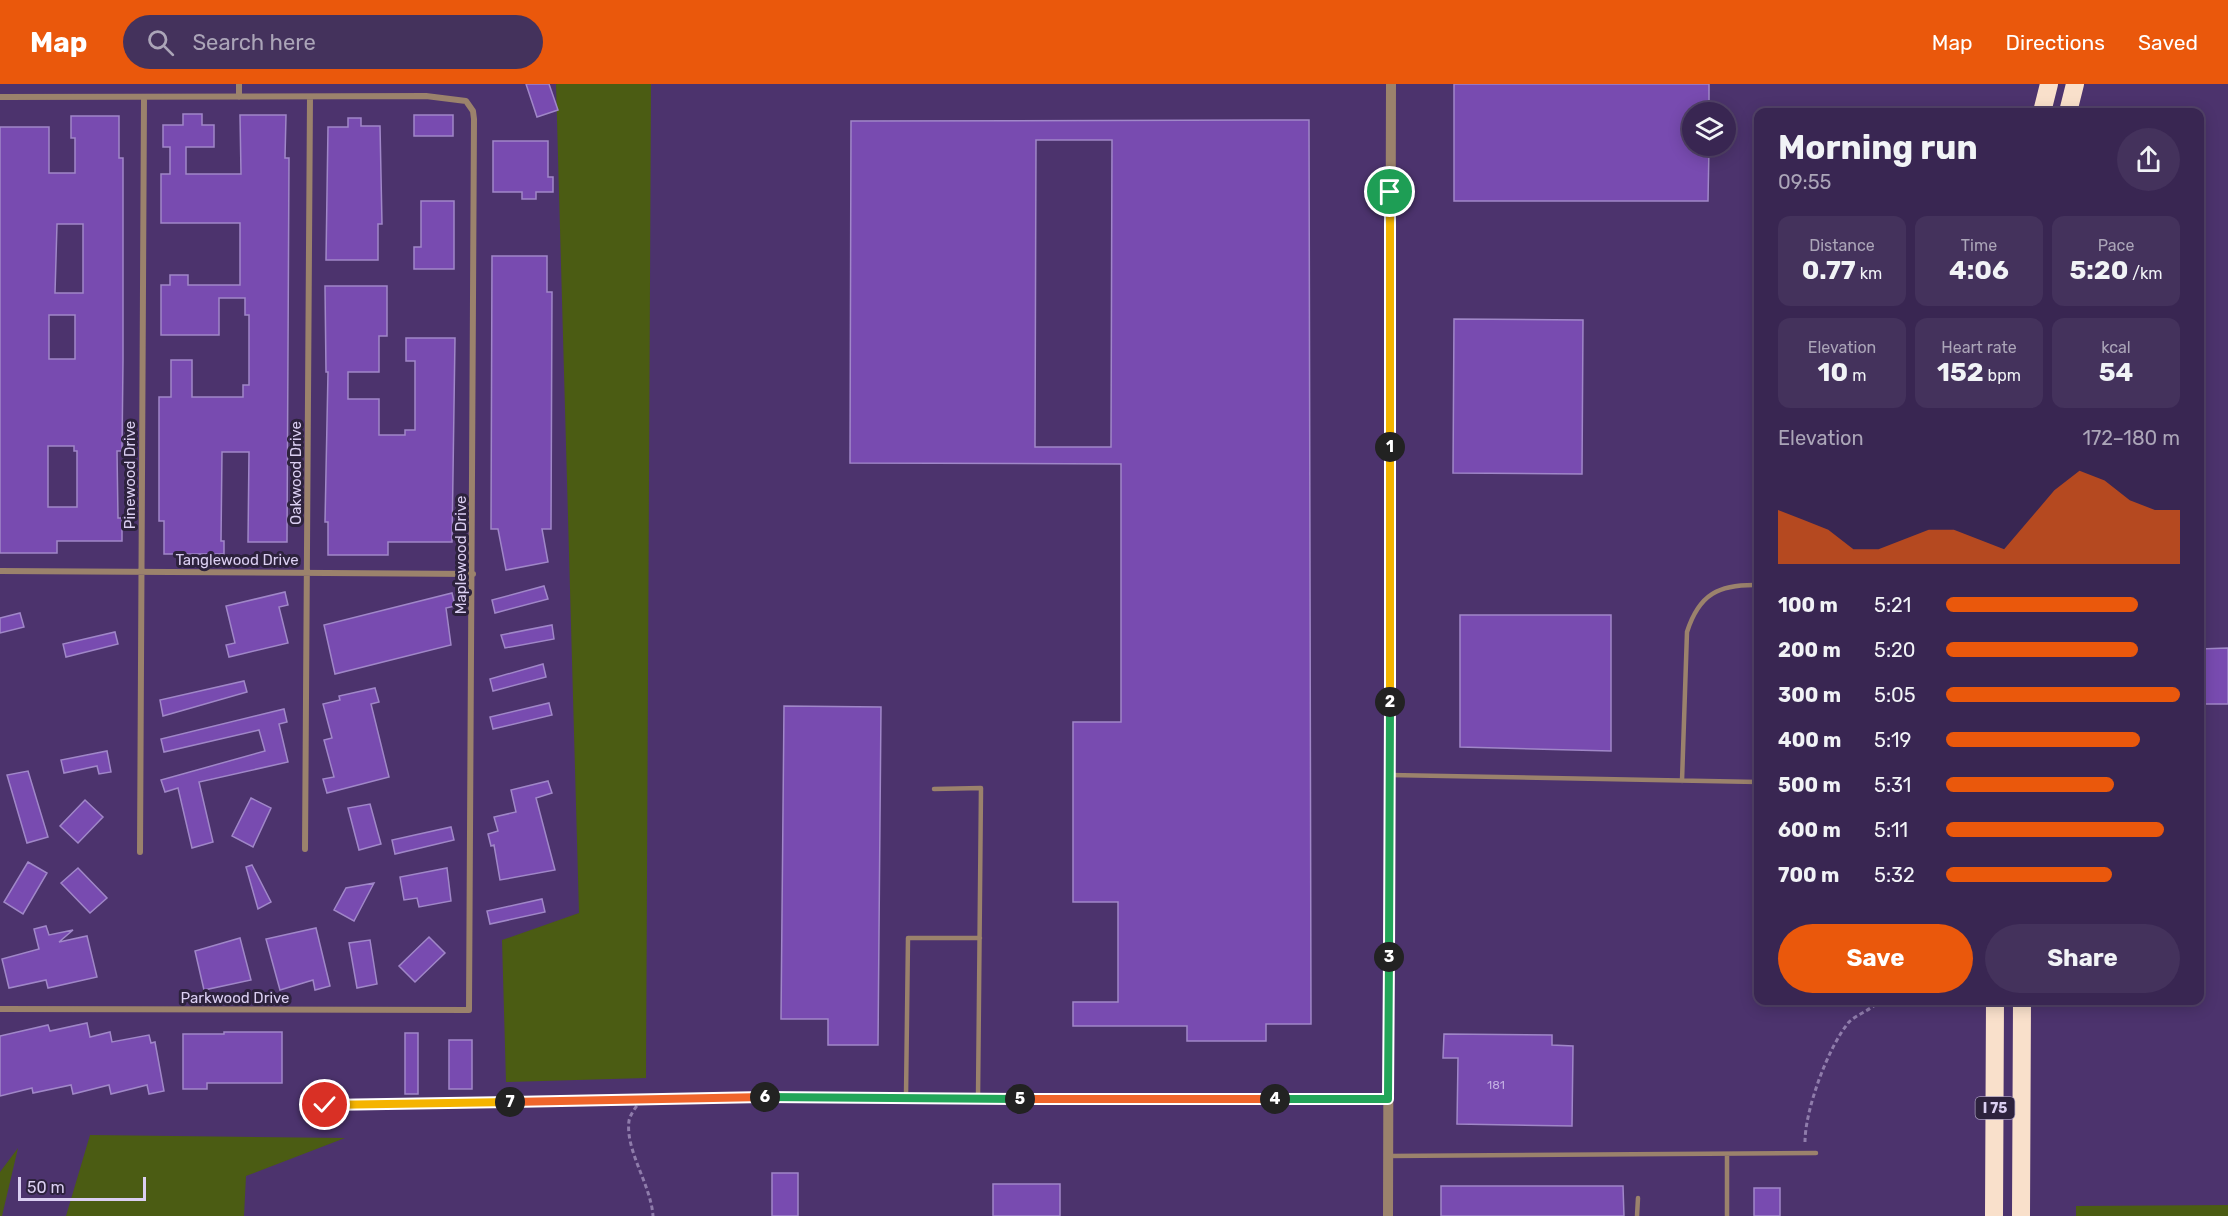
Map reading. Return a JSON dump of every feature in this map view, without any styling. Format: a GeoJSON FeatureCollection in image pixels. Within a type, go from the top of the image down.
{"type":"FeatureCollection","features":[{"type":"Feature","properties":{"kind":"highway"},"geometry":{"type":"LineString","coordinates":[[2043,108],[2049,84]]}},
{"type":"Feature","properties":{"kind":"highway"},"geometry":{"type":"LineString","coordinates":[[2069,108],[2075,84]]}},
{"type":"Feature","properties":{"kind":"highway","name":"I 75"},"geometry":{"type":"LineString","coordinates":[[1994,1216],[1995,1005]]}},
{"type":"Feature","properties":{"kind":"highway","name":"I 75"},"geometry":{"type":"LineString","coordinates":[[2021,1216],[2022,1005]]}},
{"type":"Feature","properties":{"kind":"street"},"geometry":{"type":"LineString","coordinates":[[239,84],[239,97]]}},
{"type":"Feature","properties":{"kind":"street"},"geometry":{"type":"LineString","coordinates":[[1388,1216],[1391,84]]}},
{"type":"Feature","properties":{"kind":"street","name":"Maplewood Drive"},"geometry":{"type":"LineString","coordinates":[[310,97],[426,96],[466,102],[470,105],[474,119],[470,1010]]}},
{"type":"Feature","properties":{"kind":"street"},"geometry":{"type":"LineString","coordinates":[[0,97],[310,97]]}},
{"type":"Feature","properties":{"kind":"street","name":"Oakwood Drive"},"geometry":{"type":"LineString","coordinates":[[305,849],[310,97]]}},
{"type":"Feature","properties":{"kind":"street","name":"Pinewood Drive"},"geometry":{"type":"LineString","coordinates":[[140,852],[144,98]]}},
{"type":"Feature","properties":{"kind":"street","name":"Tanglewood Drive"},"geometry":{"type":"LineString","coordinates":[[0,571],[473,574]]}},
{"type":"Feature","properties":{"kind":"street","name":"Parkwood Drive"},"geometry":{"type":"LineString","coordinates":[[0,1009],[470,1010]]}},
{"type":"Feature","properties":{"kind":"street"},"geometry":{"type":"LineString","coordinates":[[735,1097],[1388,1099]]}},
{"type":"Feature","properties":{"kind":"lane"},"geometry":{"type":"LineString","coordinates":[[1682,782],[1687,632],[1694,612],[1710,594],[1731,586],[1754,585]]}},
{"type":"Feature","properties":{"kind":"lane"},"geometry":{"type":"LineString","coordinates":[[1390,776],[1754,782]]}},
{"type":"Feature","properties":{"kind":"lane"},"geometry":{"type":"LineString","coordinates":[[934,789],[981,788],[978,1099]]}},
{"type":"Feature","properties":{"kind":"lane"},"geometry":{"type":"LineString","coordinates":[[906,1097],[908,938],[980,938]]}},
{"type":"Feature","properties":{"kind":"lane"},"geometry":{"type":"LineString","coordinates":[[1388,1156],[1816,1153]]}},
{"type":"Feature","properties":{"kind":"lane"},"geometry":{"type":"LineString","coordinates":[[1727,1154],[1727,1216]]}},
{"type":"Feature","properties":{"kind":"lane"},"geometry":{"type":"LineString","coordinates":[[1637,1216],[1638,1198]]}},
{"type":"Feature","properties":{"kind":"path"},"geometry":{"type":"LineString","coordinates":[[1804,1153],[1804,1122],[1810,1099],[1850,1022],[1875,1005]]}},
{"type":"Feature","properties":{"kind":"path"},"geometry":{"type":"LineString","coordinates":[[325,1105],[735,1097]]}},
{"type":"Feature","properties":{"kind":"path"},"geometry":{"type":"LineString","coordinates":[[641,1100],[629,1120],[633,1149],[652,1199],[653,1216]]}},
{"type":"Feature","properties":{"kind":"green space"},"geometry":{"type":"Polygon","coordinates":[[[556,84],[651,84],[646,1078],[506,1082],[502,940],[579,913],[556,84]]]}},
{"type":"Feature","properties":{"kind":"green space"},"geometry":{"type":"Polygon","coordinates":[[[90,1135],[345,1138],[246,1176],[244,1216],[66,1216],[90,1135]]]}},
{"type":"Feature","properties":{"kind":"green space"},"geometry":{"type":"Polygon","coordinates":[[[18,1148],[2,1216],[0,1216],[0,1172],[18,1148]]]}},
{"type":"Feature","properties":{"kind":"green space"},"geometry":{"type":"Polygon","coordinates":[[[2228,1205],[2228,1216],[2076,1216],[2076,1206],[2228,1205]]]}},
{"type":"Feature","properties":{"kind":"building"},"geometry":{"type":"Polygon","coordinates":[[[526,84],[549,84],[558,110],[537,117],[526,84]]]}},
{"type":"Feature","properties":{"kind":"building"},"geometry":{"type":"Polygon","coordinates":[[[1454,84],[1709,84],[1709,102],[1682,102],[1682,156],[1709,156],[1708,201],[1454,201],[1454,84]]]}},
{"type":"Feature","properties":{"kind":"building"},"geometry":{"type":"Polygon","coordinates":[[[183,114],[202,114],[202,125],[214,125],[214,147],[186,147],[186,174],[241,174],[240,115],[286,115],[285,158],[289,158],[287,542],[248,542],[249,452],[222,452],[221,541],[224,541],[224,554],[164,554],[164,521],[159,521],[159,397],[171,397],[171,360],[192,360],[192,397],[243,397],[243,385],[249,385],[249,315],[245,315],[245,298],[219,298],[219,335],[161,335],[161,285],[170,285],[170,275],[188,275],[188,285],[240,285],[240,223],[161,223],[161,174],[170,174],[170,147],[163,147],[163,125],[183,125],[183,114]]]}},
{"type":"Feature","properties":{"kind":"building"},"geometry":{"type":"Polygon","coordinates":[[[414,115],[453,115],[453,136],[414,136],[414,115]]]}},
{"type":"Feature","properties":{"kind":"building"},"geometry":{"type":"Polygon","coordinates":[[[71,116],[119,116],[119,158],[123,158],[123,360],[122,451],[117,451],[118,518],[122,518],[122,541],[57,541],[57,553],[0,553],[0,127],[49,127],[49,173],[75,173],[75,138],[71,138],[71,116]],[[57,224],[55,293],[83,293],[83,224],[57,224]],[[49,315],[49,359],[75,359],[75,315],[49,315]],[[48,446],[48,507],[77,507],[77,451],[74,451],[74,446],[48,446]]]}},
{"type":"Feature","properties":{"kind":"building"},"geometry":{"type":"Polygon","coordinates":[[[348,118],[361,118],[361,126],[380,126],[382,224],[378,224],[378,260],[326,260],[328,127],[348,127],[348,118]]]}},
{"type":"Feature","properties":{"kind":"building"},"geometry":{"type":"Polygon","coordinates":[[[1309,120],[1311,1024],[1266,1024],[1266,1041],[1187,1041],[1187,1026],[1073,1026],[1073,1002],[1118,1002],[1118,902],[1073,902],[1073,722],[1121,722],[1121,464],[850,463],[851,121],[1309,120]],[[1036,140],[1035,447],[1111,447],[1112,140],[1036,140]]]}},
{"type":"Feature","properties":{"kind":"building"},"geometry":{"type":"Polygon","coordinates":[[[493,141],[548,141],[548,177],[553,177],[553,192],[536,192],[536,199],[522,199],[522,192],[493,192],[493,141]]]}},
{"type":"Feature","properties":{"kind":"building"},"geometry":{"type":"Polygon","coordinates":[[[421,201],[454,201],[454,269],[414,269],[414,247],[421,247],[421,201]]]}},
{"type":"Feature","properties":{"kind":"building"},"geometry":{"type":"Polygon","coordinates":[[[492,256],[547,256],[547,292],[552,292],[551,529],[542,529],[548,562],[506,570],[498,529],[491,529],[492,256]]]}},
{"type":"Feature","properties":{"kind":"building"},"geometry":{"type":"Polygon","coordinates":[[[325,286],[387,286],[387,336],[379,336],[379,372],[348,372],[348,399],[379,399],[379,435],[405,435],[405,430],[415,430],[415,361],[406,361],[406,338],[455,338],[452,542],[388,542],[388,555],[328,555],[328,522],[325,522],[328,372],[326,372],[325,286]]]}},
{"type":"Feature","properties":{"kind":"building"},"geometry":{"type":"Polygon","coordinates":[[[1454,319],[1583,320],[1582,474],[1453,473],[1454,319]]]}},
{"type":"Feature","properties":{"kind":"building"},"geometry":{"type":"Polygon","coordinates":[[[544,586],[548,599],[495,613],[492,600],[544,586]]]}},
{"type":"Feature","properties":{"kind":"building"},"geometry":{"type":"Polygon","coordinates":[[[285,592],[288,605],[279,607],[288,643],[229,657],[226,645],[235,643],[226,606],[285,592]]]}},
{"type":"Feature","properties":{"kind":"building"},"geometry":{"type":"Polygon","coordinates":[[[452,593],[455,606],[446,608],[451,645],[335,674],[324,625],[452,593]]]}},
{"type":"Feature","properties":{"kind":"building"},"geometry":{"type":"Polygon","coordinates":[[[20,613],[24,627],[0,633],[0,618],[20,613]]]}},
{"type":"Feature","properties":{"kind":"building"},"geometry":{"type":"Polygon","coordinates":[[[1460,615],[1611,615],[1611,751],[1460,747],[1460,615]]]}},
{"type":"Feature","properties":{"kind":"building"},"geometry":{"type":"Polygon","coordinates":[[[552,625],[554,639],[505,648],[501,635],[552,625]]]}},
{"type":"Feature","properties":{"kind":"building"},"geometry":{"type":"Polygon","coordinates":[[[115,632],[118,644],[66,657],[63,644],[115,632]]]}},
{"type":"Feature","properties":{"kind":"building"},"geometry":{"type":"Polygon","coordinates":[[[2228,648],[2228,704],[2204,704],[2204,649],[2228,648]]]}},
{"type":"Feature","properties":{"kind":"building"},"geometry":{"type":"Polygon","coordinates":[[[543,664],[546,677],[493,691],[490,679],[543,664]]]}},
{"type":"Feature","properties":{"kind":"building"},"geometry":{"type":"Polygon","coordinates":[[[244,681],[247,692],[163,716],[160,700],[244,681]]]}},
{"type":"Feature","properties":{"kind":"building"},"geometry":{"type":"Polygon","coordinates":[[[375,688],[379,702],[371,704],[389,777],[327,793],[323,779],[334,777],[324,740],[332,738],[323,704],[340,700],[339,696],[375,688]]]}},
{"type":"Feature","properties":{"kind":"building"},"geometry":{"type":"Polygon","coordinates":[[[549,703],[552,715],[493,729],[490,717],[549,703]]]}},
{"type":"Feature","properties":{"kind":"building"},"geometry":{"type":"Polygon","coordinates":[[[784,706],[881,707],[878,1045],[828,1045],[828,1019],[781,1019],[784,706]]]}},
{"type":"Feature","properties":{"kind":"building"},"geometry":{"type":"Polygon","coordinates":[[[284,709],[287,722],[279,724],[288,762],[199,782],[213,842],[192,848],[178,788],[165,792],[161,780],[265,751],[259,730],[164,752],[161,739],[284,709]]]}},
{"type":"Feature","properties":{"kind":"building"},"geometry":{"type":"Polygon","coordinates":[[[107,751],[111,772],[99,774],[97,766],[64,773],[61,760],[107,751]]]}},
{"type":"Feature","properties":{"kind":"building"},"geometry":{"type":"Polygon","coordinates":[[[28,771],[48,837],[27,843],[7,775],[28,771]]]}},
{"type":"Feature","properties":{"kind":"building"},"geometry":{"type":"Polygon","coordinates":[[[548,781],[552,793],[536,798],[555,870],[500,880],[494,845],[491,846],[488,834],[498,831],[494,817],[516,812],[511,790],[548,781]]]}},
{"type":"Feature","properties":{"kind":"building"},"geometry":{"type":"Polygon","coordinates":[[[251,798],[271,808],[253,847],[232,836],[251,798]]]}},
{"type":"Feature","properties":{"kind":"building"},"geometry":{"type":"Polygon","coordinates":[[[85,800],[103,817],[78,843],[60,826],[85,800]]]}},
{"type":"Feature","properties":{"kind":"building"},"geometry":{"type":"Polygon","coordinates":[[[370,804],[381,844],[359,850],[348,808],[370,804]]]}},
{"type":"Feature","properties":{"kind":"building"},"geometry":{"type":"Polygon","coordinates":[[[451,827],[454,840],[395,854],[392,840],[451,827]]]}},
{"type":"Feature","properties":{"kind":"building"},"geometry":{"type":"Polygon","coordinates":[[[28,862],[47,873],[23,914],[4,902],[28,862]]]}},
{"type":"Feature","properties":{"kind":"building"},"geometry":{"type":"Polygon","coordinates":[[[252,865],[271,902],[258,909],[246,867],[252,865]]]}},
{"type":"Feature","properties":{"kind":"building"},"geometry":{"type":"Polygon","coordinates":[[[78,868],[107,898],[90,913],[61,883],[78,868]]]}},
{"type":"Feature","properties":{"kind":"building"},"geometry":{"type":"Polygon","coordinates":[[[447,868],[451,901],[419,907],[417,898],[404,900],[400,877],[447,868]]]}},
{"type":"Feature","properties":{"kind":"building"},"geometry":{"type":"Polygon","coordinates":[[[374,883],[354,921],[334,910],[346,888],[374,883]]]}},
{"type":"Feature","properties":{"kind":"building"},"geometry":{"type":"Polygon","coordinates":[[[542,899],[545,912],[490,924],[487,911],[542,899]]]}},
{"type":"Feature","properties":{"kind":"building"},"geometry":{"type":"Polygon","coordinates":[[[46,926],[49,935],[73,930],[59,942],[87,936],[97,977],[48,988],[46,980],[9,988],[2,959],[39,949],[34,929],[46,926]]]}},
{"type":"Feature","properties":{"kind":"building"},"geometry":{"type":"Polygon","coordinates":[[[316,928],[330,986],[315,990],[313,980],[280,990],[266,939],[316,928]]]}},
{"type":"Feature","properties":{"kind":"building"},"geometry":{"type":"Polygon","coordinates":[[[429,937],[445,953],[415,982],[399,966],[429,937]]]}},
{"type":"Feature","properties":{"kind":"building"},"geometry":{"type":"Polygon","coordinates":[[[240,938],[251,980],[204,990],[195,951],[240,938]]]}},
{"type":"Feature","properties":{"kind":"building"},"geometry":{"type":"Polygon","coordinates":[[[370,940],[377,984],[357,988],[349,943],[370,940]]]}},
{"type":"Feature","properties":{"kind":"building"},"geometry":{"type":"Polygon","coordinates":[[[87,1023],[90,1037],[110,1032],[112,1042],[149,1035],[151,1043],[155,1042],[164,1091],[149,1094],[147,1085],[111,1094],[109,1085],[73,1094],[71,1085],[33,1093],[32,1088],[0,1096],[0,1036],[48,1025],[50,1031],[87,1023]]]}},
{"type":"Feature","properties":{"kind":"building"},"geometry":{"type":"Polygon","coordinates":[[[224,1032],[282,1032],[282,1083],[207,1083],[207,1089],[183,1089],[183,1034],[224,1034],[224,1032]]]}},
{"type":"Feature","properties":{"kind":"building"},"geometry":{"type":"Polygon","coordinates":[[[405,1033],[418,1033],[418,1094],[405,1094],[405,1033]]]}},
{"type":"Feature","properties":{"kind":"building"},"geometry":{"type":"Polygon","coordinates":[[[1444,1034],[1552,1035],[1552,1045],[1573,1046],[1572,1126],[1457,1124],[1458,1058],[1443,1058],[1444,1034]]]}},
{"type":"Feature","properties":{"kind":"building"},"geometry":{"type":"Polygon","coordinates":[[[449,1040],[472,1040],[472,1089],[449,1089],[449,1040]]]}},
{"type":"Feature","properties":{"kind":"building"},"geometry":{"type":"Polygon","coordinates":[[[772,1173],[798,1173],[798,1216],[772,1216],[772,1173]]]}},
{"type":"Feature","properties":{"kind":"building"},"geometry":{"type":"Polygon","coordinates":[[[993,1184],[1060,1184],[1060,1216],[993,1216],[993,1184]]]}},
{"type":"Feature","properties":{"kind":"building"},"geometry":{"type":"Polygon","coordinates":[[[1441,1186],[1623,1186],[1624,1216],[1441,1216],[1441,1186]]]}},
{"type":"Feature","properties":{"kind":"building"},"geometry":{"type":"Polygon","coordinates":[[[1754,1188],[1780,1188],[1780,1216],[1754,1216],[1754,1188]]]}},
{"type":"Feature","properties":{"kind":"route"},"geometry":{"type":"LineString","coordinates":[[325,1105],[877,1096],[992,1099],[1388,1099],[1390,192]]}}]}
